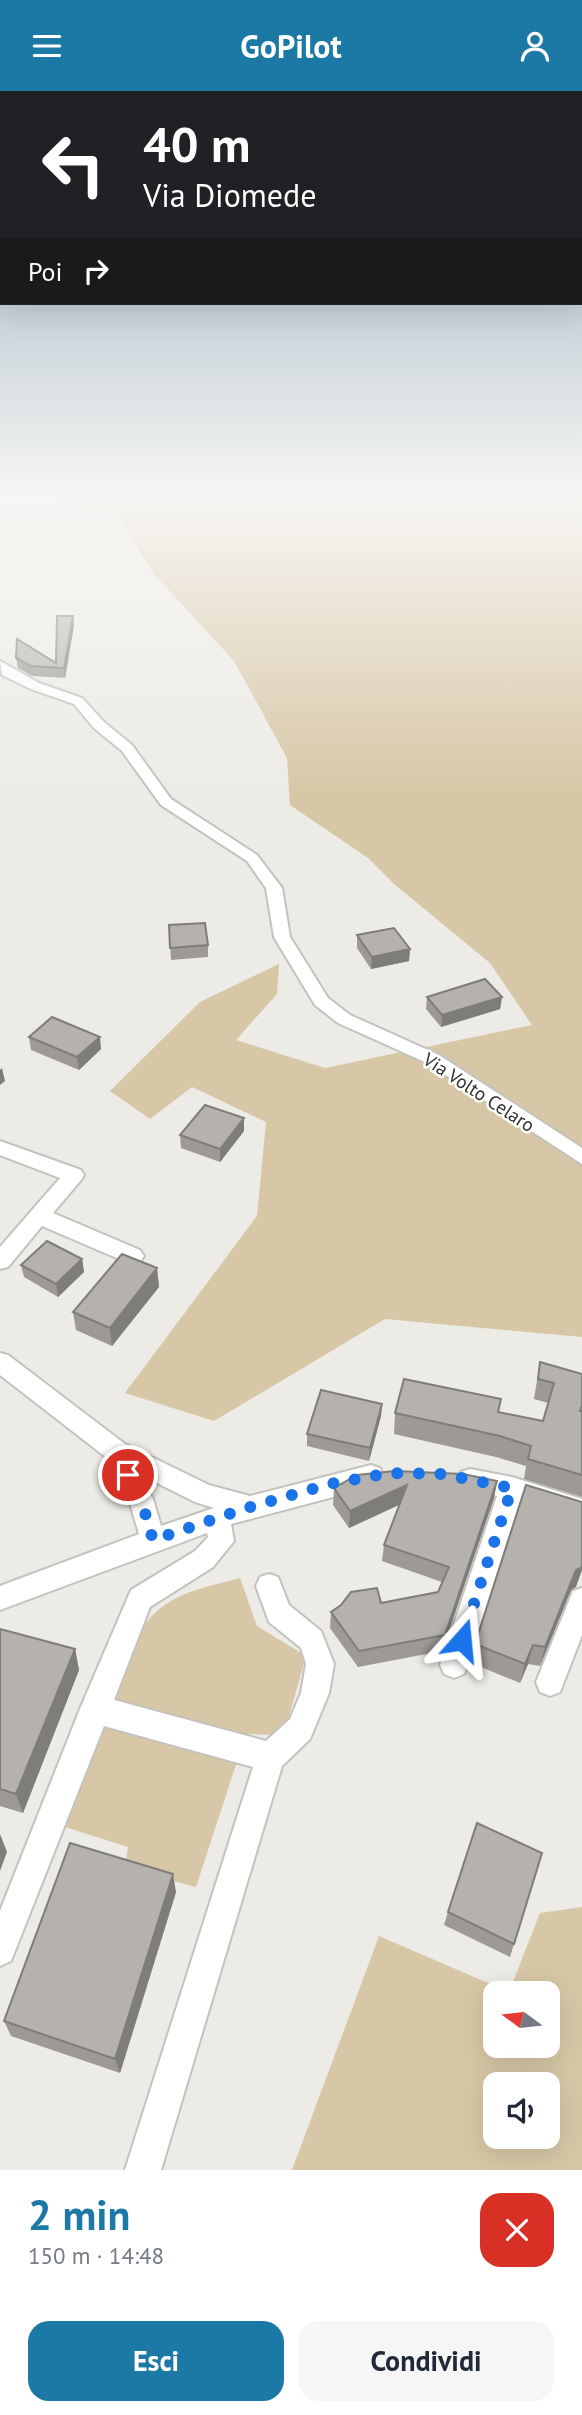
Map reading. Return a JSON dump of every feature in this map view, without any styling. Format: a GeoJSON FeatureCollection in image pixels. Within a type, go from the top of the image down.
{"type":"FeatureCollection","features":[{"type":"Feature","properties":{"kind":"street","name":"Via Volto Celaro"},"geometry":{"type":"LineString","coordinates":[[0,665],[6,672],[35,686],[78,701],[99,725],[127,748],[166,802],[252,858],[274,888],[282,937],[321,1001],[344,1019],[433,1059],[582,1157]]}},
{"type":"Feature","properties":{"kind":"street"},"geometry":{"type":"LineString","coordinates":[[0,1148],[74,1175],[0,1261]]}},
{"type":"Feature","properties":{"kind":"street"},"geometry":{"type":"LineString","coordinates":[[39,1216],[132,1256]]}},
{"type":"Feature","properties":{"kind":"street"},"geometry":{"type":"LineString","coordinates":[[0,1362],[116,1451],[204,1494],[250,1507]]}},
{"type":"Feature","properties":{"kind":"street"},"geometry":{"type":"LineString","coordinates":[[116,1451],[141,1499],[153,1540]]}},
{"type":"Feature","properties":{"kind":"street"},"geometry":{"type":"LineString","coordinates":[[0,1598],[153,1540],[250,1507],[330,1484],[389,1473]]}},
{"type":"Feature","properties":{"kind":"street"},"geometry":{"type":"LineString","coordinates":[[442,1474],[512,1488],[582,1510]]}},
{"type":"Feature","properties":{"kind":"street"},"geometry":{"type":"LineString","coordinates":[[454,1665],[512,1488]]}},
{"type":"Feature","properties":{"kind":"street"},"geometry":{"type":"LineString","coordinates":[[0,1950],[140,1599],[204,1559],[213,1550],[221,1541],[218,1518]]}},
{"type":"Feature","properties":{"kind":"street"},"geometry":{"type":"LineString","coordinates":[[143,2170],[270,1757],[300,1729],[315,1693],[320,1664],[312,1640],[278,1613],[269,1586]]}},
{"type":"Feature","properties":{"kind":"street"},"geometry":{"type":"LineString","coordinates":[[550,1682],[582,1601]]}},
{"type":"Feature","properties":{"kind":"street"},"geometry":{"type":"LineString","coordinates":[[94,1709],[270,1757]]}},
{"type":"Feature","properties":{"kind":"shaded area"},"geometry":{"type":"Polygon","coordinates":[[[176,598],[582,598],[582,1337],[385,1319],[214,1421],[125,1393],[257,1216],[266,1122],[192,1087],[150,1119],[110,1091],[200,1002],[279,964],[277,994],[236,1040],[325,1068],[532,1025],[490,963],[394,884],[368,858],[290,805],[287,758],[234,661],[176,598]]]}},
{"type":"Feature","properties":{"kind":"shaded area"},"geometry":{"type":"Polygon","coordinates":[[[240,1578],[257,1626],[306,1656],[288,1720],[274,1735],[246,1734],[196,1887],[125,1868],[128,1847],[65,1827],[104,1712],[130,1651],[143,1628],[156,1612],[175,1599],[196,1590],[240,1578]]]}},
{"type":"Feature","properties":{"kind":"shaded area"},"geometry":{"type":"Polygon","coordinates":[[[582,1907],[582,2170],[292,2170],[379,1936],[483,1981],[483,2058],[560,2058],[560,1981],[513,1981],[540,1913],[582,1907]]]}},
{"type":"Feature","properties":{"kind":"building"},"geometry":{"type":"Polygon","coordinates":[[[57,616],[73,616],[64,668],[31,666],[16,658],[17,639],[56,663],[57,616]]]}},
{"type":"Feature","properties":{"kind":"building"},"geometry":{"type":"Polygon","coordinates":[[[205,923],[208,945],[170,948],[169,925],[205,923]]]}},
{"type":"Feature","properties":{"kind":"building"},"geometry":{"type":"Polygon","coordinates":[[[394,928],[410,949],[372,957],[357,935],[394,928]]]}},
{"type":"Feature","properties":{"kind":"building"},"geometry":{"type":"Polygon","coordinates":[[[485,979],[502,997],[442,1015],[427,997],[485,979]]]}},
{"type":"Feature","properties":{"kind":"building"},"geometry":{"type":"Polygon","coordinates":[[[52,1017],[100,1037],[77,1057],[29,1037],[52,1017]]]}},
{"type":"Feature","properties":{"kind":"building"},"geometry":{"type":"Polygon","coordinates":[[[205,1105],[244,1118],[220,1149],[180,1135],[205,1105]]]}},
{"type":"Feature","properties":{"kind":"building"},"geometry":{"type":"Polygon","coordinates":[[[47,1241],[82,1259],[56,1284],[21,1265],[47,1241]]]}},
{"type":"Feature","properties":{"kind":"building"},"geometry":{"type":"Polygon","coordinates":[[[122,1254],[157,1268],[110,1328],[73,1312],[122,1254]]]}},
{"type":"Feature","properties":{"kind":"building"},"geometry":{"type":"Polygon","coordinates":[[[540,1362],[582,1374],[582,1475],[528,1459],[531,1446],[500,1436],[395,1413],[404,1379],[501,1399],[498,1412],[543,1421],[554,1383],[538,1379],[540,1362]]]}},
{"type":"Feature","properties":{"kind":"building"},"geometry":{"type":"Polygon","coordinates":[[[321,1390],[382,1404],[370,1448],[307,1434],[321,1390]]]}},
{"type":"Feature","properties":{"kind":"building"},"geometry":{"type":"Polygon","coordinates":[[[395,1471],[463,1474],[497,1481],[445,1635],[359,1651],[331,1612],[341,1605],[351,1592],[377,1588],[381,1603],[438,1592],[449,1567],[384,1545],[407,1485],[350,1511],[334,1488],[357,1475],[395,1471]]]}},
{"type":"Feature","properties":{"kind":"building"},"geometry":{"type":"Polygon","coordinates":[[[526,1485],[582,1502],[582,1566],[576,1570],[545,1647],[533,1645],[525,1664],[475,1644],[526,1485]]]}},
{"type":"Feature","properties":{"kind":"building"},"geometry":{"type":"Polygon","coordinates":[[[0,1629],[75,1649],[16,1794],[0,1789],[0,1629]]]}},
{"type":"Feature","properties":{"kind":"building"},"geometry":{"type":"Polygon","coordinates":[[[477,1823],[542,1853],[514,1944],[448,1912],[477,1823]]]}},
{"type":"Feature","properties":{"kind":"building"},"geometry":{"type":"Polygon","coordinates":[[[70,1843],[173,1874],[115,2059],[4,2021],[70,1843]]]}},
{"type":"Feature","properties":{"kind":"route"},"geometry":{"type":"LineString","coordinates":[[128,1475],[141,1499],[153,1540],[250,1507],[330,1484],[389,1473],[442,1474],[512,1488],[462,1640]]}}]}
